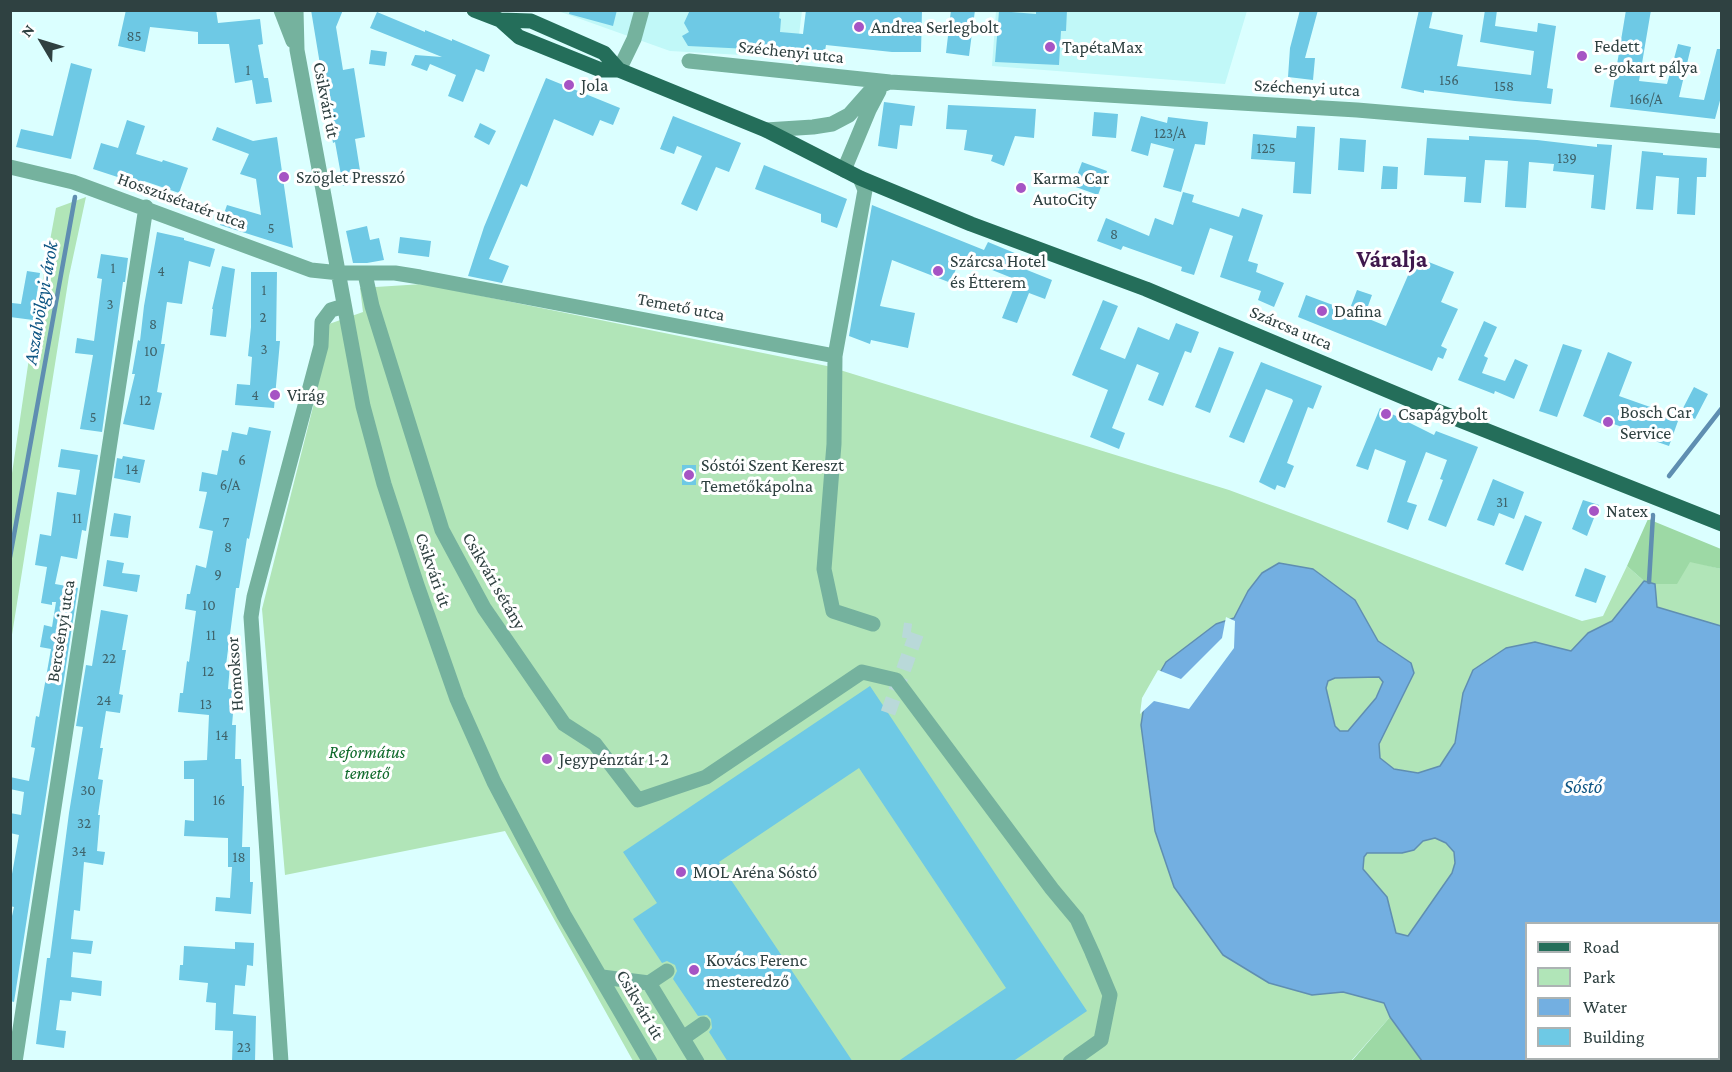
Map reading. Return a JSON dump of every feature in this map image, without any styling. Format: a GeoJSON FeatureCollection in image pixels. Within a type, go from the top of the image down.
{"type":"FeatureCollection","features":[{"type":"Feature","properties":{"kind":"main road"},"geometry":{"type":"LineString","coordinates":[[474,10],[500,20],[519,36],[601,70],[619,70],[766,130],[844,170]]}},
{"type":"Feature","properties":{"kind":"main road","name":"Szárcsa utca"},"geometry":{"type":"LineString","coordinates":[[844,170],[971,224],[1146,289],[1432,409],[1722,524]]}},
{"type":"Feature","properties":{"kind":"street","name":"Csikvári út"},"geometry":{"type":"LineString","coordinates":[[281,10],[297,50]]}},
{"type":"Feature","properties":{"kind":"street","name":"Csikvári út"},"geometry":{"type":"LineString","coordinates":[[296,10],[297,50],[340,273],[344,306],[363,406],[384,484],[457,699],[494,782],[564,915],[650,1062]]}},
{"type":"Feature","properties":{"kind":"street"},"geometry":{"type":"LineString","coordinates":[[619,70],[628,37],[640,17]]}},
{"type":"Feature","properties":{"kind":"street","name":"Széchenyi utca"},"geometry":{"type":"LineString","coordinates":[[689,62],[890,82],[1357,110],[1722,141]]}},
{"type":"Feature","properties":{"kind":"street"},"geometry":{"type":"LineString","coordinates":[[766,130],[832,124],[849,115],[872,89],[890,82]]}},
{"type":"Feature","properties":{"kind":"street"},"geometry":{"type":"LineString","coordinates":[[844,170],[878,92],[890,82]]}},
{"type":"Feature","properties":{"kind":"street","name":"Hosszúsétatér utca"},"geometry":{"type":"LineString","coordinates":[[10,167],[73,182],[146,207],[311,270],[340,273]]}},
{"type":"Feature","properties":{"kind":"street"},"geometry":{"type":"LineString","coordinates":[[860,178],[865,190],[835,356],[837,359],[834,444],[824,569],[833,611],[873,624]]}},
{"type":"Feature","properties":{"kind":"street","name":"Bercsényi utca"},"geometry":{"type":"LineString","coordinates":[[15,1062],[146,207]]}},
{"type":"Feature","properties":{"kind":"street","name":"Temető utca"},"geometry":{"type":"LineString","coordinates":[[340,273],[395,273],[835,356]]}},
{"type":"Feature","properties":{"kind":"street","name":"Csikvári sétány"},"geometry":{"type":"LineString","coordinates":[[365,274],[372,306],[442,530],[484,608],[564,724],[595,744],[638,800],[706,777],[862,672],[896,680],[1052,889],[1077,919],[1110,995],[1101,1040],[1070,1062]]}},
{"type":"Feature","properties":{"kind":"street","name":"Homoksor"},"geometry":{"type":"LineString","coordinates":[[281,1062],[251,616],[254,597],[321,346],[322,322],[331,310],[344,306]]}},
{"type":"Feature","properties":{"kind":"street"},"geometry":{"type":"LineString","coordinates":[[602,977],[649,982],[667,970]]}},
{"type":"Feature","properties":{"kind":"street"},"geometry":{"type":"LineString","coordinates":[[649,982],[697,1062]]}},
{"type":"Feature","properties":{"kind":"street"},"geometry":{"type":"LineString","coordinates":[[683,1038],[703,1024]]}},
{"type":"Feature","properties":{"kind":"shaded area"},"geometry":{"type":"Polygon","coordinates":[[[558,11],[802,11],[796,58],[670,51],[558,11]]]}},
{"type":"Feature","properties":{"kind":"shaded area"},"geometry":{"type":"Polygon","coordinates":[[[996,11],[1247,11],[1225,84],[992,66],[996,11]]]}},
{"type":"Feature","properties":{"kind":"green space"},"geometry":{"type":"Polygon","coordinates":[[[86,197],[69,276],[11,641],[11,480],[32,338],[56,208],[86,197]]]}},
{"type":"Feature","properties":{"kind":"green space","name":"Református temető"},"geometry":{"type":"Polygon","coordinates":[[[423,284],[827,366],[1229,490],[1582,621],[1603,616],[1627,566],[1644,581],[1690,561],[1721,569],[1718,922],[1525,922],[1525,1058],[1468,1061],[1471,932],[1461,708],[1455,743],[1440,766],[1418,773],[1394,769],[1380,758],[1379,744],[1414,673],[1411,663],[1378,641],[1355,600],[1313,569],[1262,573],[1248,591],[1234,618],[1216,624],[1359,827],[1363,869],[1364,857],[1367,853],[1402,853],[1414,850],[1423,841],[1435,838],[1446,843],[1454,852],[1455,863],[1452,873],[1408,936],[1396,933],[1343,991],[1385,1003],[1390,1017],[1351,1061],[633,1061],[505,831],[285,875],[262,609],[315,399],[329,324],[363,312],[360,288],[423,284]]]}},
{"type":"Feature","properties":{"kind":"green space"},"geometry":{"type":"Polygon","coordinates":[[[1648,519],[1721,549],[1721,569],[1690,562],[1677,584],[1655,584],[1644,581],[1627,566],[1648,519]]]}},
{"type":"Feature","properties":{"kind":"green space"},"geometry":{"type":"Polygon","coordinates":[[[1379,677],[1383,682],[1376,698],[1348,731],[1340,731],[1335,726],[1326,688],[1328,681],[1335,678],[1379,677]]]}},
{"type":"Feature","properties":{"kind":"green space"},"geometry":{"type":"Polygon","coordinates":[[[1390,1017],[1422,1061],[1351,1062],[1390,1017]]]}},
{"type":"Feature","properties":{"kind":"water","name":"Sóstó"},"geometry":{"type":"Polygon","coordinates":[[[1279,563],[1313,569],[1355,600],[1378,641],[1411,663],[1414,673],[1379,744],[1380,758],[1394,769],[1418,773],[1440,766],[1455,743],[1463,693],[1473,670],[1506,648],[1535,642],[1571,651],[1588,633],[1612,621],[1644,581],[1655,584],[1657,607],[1721,626],[1721,1061],[1422,1061],[1390,1017],[1384,1003],[1343,992],[1312,995],[1269,983],[1223,955],[1174,887],[1155,831],[1141,725],[1145,699],[1166,662],[1216,624],[1234,618],[1248,591],[1262,573],[1279,563]],[[1379,677],[1335,678],[1328,681],[1326,688],[1335,726],[1340,731],[1348,731],[1376,698],[1383,682],[1379,677]],[[1435,838],[1423,841],[1414,850],[1402,853],[1367,853],[1364,857],[1363,869],[1387,897],[1396,933],[1408,936],[1452,873],[1455,863],[1454,852],[1446,843],[1435,838]]]}},
{"type":"Feature","properties":{"kind":"pier"},"geometry":{"type":"Polygon","coordinates":[[[1226,617],[1235,621],[1234,648],[1189,709],[1154,701],[1140,714],[1142,698],[1158,670],[1181,679],[1222,638],[1226,617]]]}},
{"type":"Feature","properties":{"kind":"building"},"geometry":{"type":"Polygon","coordinates":[[[126,10],[216,10],[218,23],[260,19],[263,44],[258,45],[264,78],[268,78],[272,102],[256,104],[252,80],[235,83],[229,44],[198,44],[198,32],[150,27],[145,52],[118,46],[126,10]]]}},
{"type":"Feature","properties":{"kind":"building"},"geometry":{"type":"Polygon","coordinates":[[[311,10],[343,10],[336,27],[343,70],[354,68],[365,137],[355,139],[362,183],[343,186],[335,142],[333,143],[311,10]]]}},
{"type":"Feature","properties":{"kind":"building"},"geometry":{"type":"Polygon","coordinates":[[[570,10],[617,10],[613,26],[569,14],[570,10]]]}},
{"type":"Feature","properties":{"kind":"building"},"geometry":{"type":"Polygon","coordinates":[[[690,10],[780,10],[780,32],[803,34],[806,10],[922,10],[921,52],[892,52],[826,45],[825,51],[750,45],[749,49],[688,46],[682,36],[689,32],[684,23],[690,10]]]}},
{"type":"Feature","properties":{"kind":"building"},"geometry":{"type":"Polygon","coordinates":[[[951,10],[975,10],[969,56],[946,53],[951,10]]]}},
{"type":"Feature","properties":{"kind":"building"},"geometry":{"type":"Polygon","coordinates":[[[1036,10],[1067,10],[1066,31],[1061,31],[1059,65],[995,62],[999,11],[1036,14],[1036,10]]]}},
{"type":"Feature","properties":{"kind":"building"},"geometry":{"type":"Polygon","coordinates":[[[1300,10],[1318,10],[1305,58],[1315,58],[1313,80],[1288,77],[1290,48],[1300,10]]]}},
{"type":"Feature","properties":{"kind":"building"},"geometry":{"type":"Polygon","coordinates":[[[1419,10],[1433,10],[1429,28],[1463,35],[1457,66],[1531,75],[1534,51],[1480,42],[1485,10],[1497,10],[1495,26],[1537,32],[1538,23],[1556,26],[1547,88],[1553,89],[1551,104],[1424,90],[1424,93],[1401,88],[1419,10]]]}},
{"type":"Feature","properties":{"kind":"building"},"geometry":{"type":"Polygon","coordinates":[[[1626,10],[1651,10],[1639,81],[1667,84],[1678,44],[1691,47],[1679,97],[1704,100],[1717,49],[1722,49],[1722,93],[1715,119],[1610,107],[1626,10]]]}},
{"type":"Feature","properties":{"kind":"building"},"geometry":{"type":"Polygon","coordinates":[[[377,12],[490,55],[484,72],[476,69],[463,102],[448,96],[456,75],[430,64],[427,71],[411,65],[415,55],[442,57],[370,28],[377,12]]]}},
{"type":"Feature","properties":{"kind":"building"},"geometry":{"type":"Polygon","coordinates":[[[371,50],[387,52],[385,66],[369,64],[371,50]]]}},
{"type":"Feature","properties":{"kind":"building"},"geometry":{"type":"Polygon","coordinates":[[[71,63],[92,69],[71,159],[16,147],[21,129],[53,136],[71,63]]]}},
{"type":"Feature","properties":{"kind":"building"},"geometry":{"type":"Polygon","coordinates":[[[546,78],[620,108],[613,125],[600,120],[593,136],[554,119],[527,187],[521,184],[489,259],[509,266],[502,283],[468,276],[484,227],[546,78]]]}},
{"type":"Feature","properties":{"kind":"building"},"geometry":{"type":"Polygon","coordinates":[[[884,102],[915,106],[912,126],[900,125],[897,149],[878,146],[884,102]]]}},
{"type":"Feature","properties":{"kind":"building"},"geometry":{"type":"Polygon","coordinates":[[[948,105],[1036,109],[1034,138],[1015,136],[1004,166],[991,161],[993,155],[964,150],[967,130],[946,129],[948,105]]]}},
{"type":"Feature","properties":{"kind":"building"},"geometry":{"type":"Polygon","coordinates":[[[1094,112],[1118,114],[1116,138],[1092,136],[1094,112]]]}},
{"type":"Feature","properties":{"kind":"building"},"geometry":{"type":"Polygon","coordinates":[[[673,116],[741,143],[729,172],[716,167],[697,211],[681,204],[702,156],[677,146],[674,154],[660,149],[673,116]]]}},
{"type":"Feature","properties":{"kind":"building"},"geometry":{"type":"Polygon","coordinates":[[[1141,116],[1167,123],[1168,117],[1208,122],[1205,145],[1195,144],[1181,192],[1163,187],[1174,149],[1151,143],[1148,156],[1131,151],[1141,116]]]}},
{"type":"Feature","properties":{"kind":"building"},"geometry":{"type":"Polygon","coordinates":[[[127,120],[145,126],[136,154],[188,168],[179,193],[144,181],[142,185],[93,169],[101,143],[118,148],[127,120]]]}},
{"type":"Feature","properties":{"kind":"building"},"geometry":{"type":"Polygon","coordinates":[[[480,123],[496,131],[489,145],[474,137],[480,123]]]}},
{"type":"Feature","properties":{"kind":"building"},"geometry":{"type":"Polygon","coordinates":[[[1297,126],[1315,127],[1311,194],[1293,193],[1295,162],[1251,159],[1253,134],[1296,138],[1297,126]]]}},
{"type":"Feature","properties":{"kind":"building"},"geometry":{"type":"Polygon","coordinates":[[[217,127],[253,141],[277,137],[293,248],[220,225],[227,205],[261,215],[256,179],[240,174],[249,154],[212,140],[217,127]]]}},
{"type":"Feature","properties":{"kind":"building"},"geometry":{"type":"Polygon","coordinates":[[[1469,136],[1537,140],[1597,147],[1597,144],[1612,145],[1605,210],[1591,208],[1594,175],[1553,171],[1554,164],[1529,162],[1526,208],[1505,207],[1508,161],[1485,160],[1481,203],[1464,202],[1466,177],[1424,175],[1427,138],[1469,140],[1469,136]]]}},
{"type":"Feature","properties":{"kind":"building"},"geometry":{"type":"Polygon","coordinates":[[[1340,138],[1366,140],[1364,172],[1338,170],[1340,138]]]}},
{"type":"Feature","properties":{"kind":"building"},"geometry":{"type":"Polygon","coordinates":[[[1642,151],[1707,158],[1706,177],[1697,177],[1695,215],[1677,214],[1679,178],[1656,176],[1653,210],[1636,209],[1642,151]]]}},
{"type":"Feature","properties":{"kind":"building"},"geometry":{"type":"Polygon","coordinates":[[[1082,162],[1107,171],[1098,195],[1073,186],[1082,162]]]}},
{"type":"Feature","properties":{"kind":"building"},"geometry":{"type":"Polygon","coordinates":[[[764,165],[847,199],[837,228],[821,222],[821,214],[755,189],[764,165]]]}},
{"type":"Feature","properties":{"kind":"building"},"geometry":{"type":"Polygon","coordinates":[[[1383,166],[1398,167],[1397,189],[1381,189],[1383,166]]]}},
{"type":"Feature","properties":{"kind":"building"},"geometry":{"type":"Polygon","coordinates":[[[1183,192],[1194,195],[1192,202],[1239,217],[1242,208],[1263,215],[1248,261],[1258,264],[1256,272],[1284,283],[1274,307],[1258,300],[1261,291],[1220,277],[1233,236],[1210,228],[1194,275],[1181,271],[1182,267],[1123,246],[1121,250],[1097,241],[1106,218],[1149,236],[1155,218],[1173,225],[1183,192]]]}},
{"type":"Feature","properties":{"kind":"building","name":"Szárcsa Hotel és Étterem"},"geometry":{"type":"Polygon","coordinates":[[[872,205],[984,250],[988,242],[1017,254],[1012,264],[1052,280],[1045,299],[1029,293],[1017,323],[1002,318],[1017,280],[960,257],[951,283],[892,260],[880,306],[915,313],[908,348],[871,340],[870,344],[849,336],[872,205]]]}},
{"type":"Feature","properties":{"kind":"building"},"geometry":{"type":"Polygon","coordinates":[[[367,226],[370,240],[379,238],[384,260],[353,263],[346,231],[367,226]]]}},
{"type":"Feature","properties":{"kind":"building"},"geometry":{"type":"Polygon","coordinates":[[[157,232],[184,238],[184,240],[215,249],[210,267],[189,261],[182,304],[167,302],[161,344],[165,344],[157,392],[162,393],[154,430],[123,424],[135,374],[132,374],[138,340],[140,341],[157,232]]]}},
{"type":"Feature","properties":{"kind":"building"},"geometry":{"type":"Polygon","coordinates":[[[400,237],[431,241],[429,257],[398,253],[400,237]]]}},
{"type":"Feature","properties":{"kind":"building"},"geometry":{"type":"Polygon","coordinates":[[[101,254],[128,258],[102,432],[80,429],[93,355],[75,353],[77,338],[94,341],[102,279],[97,278],[101,254]]]}},
{"type":"Feature","properties":{"kind":"building"},"geometry":{"type":"Polygon","coordinates":[[[1416,257],[1454,272],[1441,302],[1458,309],[1441,346],[1447,349],[1443,359],[1438,357],[1432,371],[1298,317],[1306,295],[1349,311],[1357,290],[1372,295],[1364,317],[1386,326],[1416,257]]]}},
{"type":"Feature","properties":{"kind":"building"},"geometry":{"type":"Polygon","coordinates":[[[222,266],[235,269],[226,337],[210,335],[212,309],[222,266]]]}},
{"type":"Feature","properties":{"kind":"building"},"geometry":{"type":"Polygon","coordinates":[[[27,271],[40,273],[33,320],[10,317],[12,303],[21,304],[27,271]]]}},
{"type":"Feature","properties":{"kind":"building"},"geometry":{"type":"Polygon","coordinates":[[[251,272],[277,272],[276,341],[280,341],[274,408],[235,405],[237,384],[250,385],[252,357],[248,356],[251,327],[251,272]]]}},
{"type":"Feature","properties":{"kind":"building"},"geometry":{"type":"Polygon","coordinates":[[[1103,300],[1118,306],[1100,349],[1125,359],[1138,327],[1169,340],[1176,323],[1199,332],[1191,353],[1185,351],[1163,406],[1148,400],[1159,373],[1137,364],[1112,428],[1125,433],[1119,449],[1090,437],[1108,390],[1072,375],[1103,300]]]}},
{"type":"Feature","properties":{"kind":"building"},"geometry":{"type":"Polygon","coordinates":[[[1484,321],[1497,327],[1484,356],[1488,358],[1482,373],[1505,381],[1515,359],[1528,365],[1514,399],[1458,380],[1484,321]]]}},
{"type":"Feature","properties":{"kind":"building"},"geometry":{"type":"Polygon","coordinates":[[[1563,344],[1582,350],[1557,417],[1539,411],[1563,344]]]}},
{"type":"Feature","properties":{"kind":"building"},"geometry":{"type":"Polygon","coordinates":[[[1219,347],[1234,352],[1210,413],[1195,407],[1219,347]]]}},
{"type":"Feature","properties":{"kind":"building"},"geometry":{"type":"Polygon","coordinates":[[[1608,352],[1632,362],[1619,396],[1653,408],[1652,412],[1678,421],[1669,446],[1608,422],[1607,426],[1583,416],[1608,352]]]}},
{"type":"Feature","properties":{"kind":"building"},"geometry":{"type":"Polygon","coordinates":[[[1261,362],[1322,386],[1313,409],[1308,407],[1287,463],[1294,466],[1285,488],[1277,485],[1275,490],[1259,482],[1292,399],[1266,389],[1244,443],[1229,437],[1261,362]]]}},
{"type":"Feature","properties":{"kind":"building"},"geometry":{"type":"Polygon","coordinates":[[[1694,387],[1708,394],[1695,419],[1681,412],[1694,387]]]}},
{"type":"Feature","properties":{"kind":"building"},"geometry":{"type":"Polygon","coordinates":[[[1380,408],[1434,435],[1436,431],[1478,447],[1446,527],[1428,520],[1443,480],[1440,479],[1447,460],[1426,452],[1407,502],[1417,505],[1408,530],[1387,522],[1406,461],[1375,449],[1368,470],[1356,466],[1380,408]]]}},
{"type":"Feature","properties":{"kind":"building"},"geometry":{"type":"Polygon","coordinates":[[[249,427],[271,431],[249,539],[247,538],[239,588],[236,588],[226,665],[230,665],[228,689],[235,690],[232,725],[236,725],[235,759],[241,759],[242,786],[244,786],[242,847],[250,847],[250,882],[253,882],[251,914],[215,911],[216,897],[230,898],[232,867],[228,867],[228,838],[184,836],[185,820],[194,821],[194,779],[184,779],[184,761],[207,760],[209,715],[178,712],[187,661],[189,662],[196,611],[185,609],[187,594],[190,594],[196,565],[206,568],[213,531],[199,528],[207,492],[199,491],[202,472],[217,475],[222,450],[228,451],[232,432],[247,435],[249,427]]]}},
{"type":"Feature","properties":{"kind":"building"},"geometry":{"type":"Polygon","coordinates":[[[61,449],[98,455],[86,531],[82,530],[77,559],[61,556],[55,584],[78,588],[14,1002],[10,1001],[10,925],[14,907],[10,906],[10,885],[19,835],[10,833],[10,813],[21,815],[24,792],[10,789],[10,777],[29,781],[35,748],[31,747],[36,716],[39,717],[51,649],[40,647],[44,625],[52,627],[56,602],[52,602],[52,605],[41,603],[47,567],[35,565],[40,534],[51,536],[57,492],[76,495],[80,470],[58,467],[61,449]]]}},
{"type":"Feature","properties":{"kind":"building"},"geometry":{"type":"Polygon","coordinates":[[[123,456],[145,460],[140,483],[114,478],[117,458],[122,459],[123,456]]]}},
{"type":"Feature","properties":{"kind":"building","name":"Sóstói Szent Kereszt Temetőkápolna"},"geometry":{"type":"Polygon","coordinates":[[[682,465],[696,465],[696,485],[682,485],[682,465]]]}},
{"type":"Feature","properties":{"kind":"building"},"geometry":{"type":"Polygon","coordinates":[[[1493,479],[1524,492],[1514,519],[1499,513],[1494,526],[1477,520],[1493,479]]]}},
{"type":"Feature","properties":{"kind":"building"},"geometry":{"type":"Polygon","coordinates":[[[1583,500],[1599,505],[1587,536],[1572,529],[1583,500]]]}},
{"type":"Feature","properties":{"kind":"building"},"geometry":{"type":"Polygon","coordinates":[[[114,513],[131,516],[128,538],[110,536],[114,513]]]}},
{"type":"Feature","properties":{"kind":"building"},"geometry":{"type":"Polygon","coordinates":[[[1525,515],[1542,522],[1523,571],[1505,564],[1525,515]]]}},
{"type":"Feature","properties":{"kind":"building"},"geometry":{"type":"Polygon","coordinates":[[[107,560],[124,563],[122,573],[140,575],[137,592],[103,586],[107,560]]]}},
{"type":"Feature","properties":{"kind":"building"},"geometry":{"type":"Polygon","coordinates":[[[1585,568],[1606,576],[1596,603],[1575,596],[1585,568]]]}},
{"type":"Feature","properties":{"kind":"building"},"geometry":{"type":"Polygon","coordinates":[[[101,610],[128,615],[122,650],[126,650],[119,694],[123,695],[120,713],[106,711],[100,748],[103,748],[98,779],[103,780],[98,815],[100,815],[97,851],[105,852],[103,865],[84,862],[80,911],[74,910],[71,939],[93,941],[91,954],[73,952],[71,977],[102,981],[101,996],[72,992],[71,1001],[60,1000],[56,1030],[66,1031],[64,1048],[36,1044],[83,727],[76,726],[86,665],[92,666],[101,610]]]}},
{"type":"Feature","properties":{"kind":"building","name":"MOL Aréna Sóstó"},"geometry":{"type":"Polygon","coordinates":[[[870,686],[1087,1011],[1012,1062],[897,1062],[1006,988],[859,768],[719,862],[853,1062],[728,1062],[709,1032],[712,1028],[711,1019],[707,1015],[698,1016],[673,979],[677,971],[675,965],[667,961],[662,963],[633,919],[657,903],[623,852],[870,686]]]}},
{"type":"Feature","properties":{"kind":"building"},"geometry":{"type":"Polygon","coordinates":[[[235,942],[254,943],[253,966],[247,965],[245,986],[235,985],[233,1014],[256,1016],[255,1062],[232,1062],[233,1031],[215,1030],[216,1003],[206,1002],[208,983],[179,980],[184,946],[235,949],[235,942]]]}},
{"type":"Feature","properties":{"kind":"waterway","name":"Aszalvölgyi-árok"},"geometry":{"type":"LineString","coordinates":[[10,557],[75,197]]}},
{"type":"Feature","properties":{"kind":"waterway"},"geometry":{"type":"LineString","coordinates":[[1669,476],[1722,408]]}},
{"type":"Feature","properties":{"kind":"waterway"},"geometry":{"type":"LineString","coordinates":[[1649,582],[1653,515]]}},
{"type":"Feature","properties":{"kind":"tunnel"},"geometry":{"type":"LineString","coordinates":[[888,713],[917,632],[903,630]]}},
{"type":"Feature","properties":{"kind":"place","name":"Andrea Serlegbolt"},"geometry":{"type":"Point","coordinates":[859,27]}},
{"type":"Feature","properties":{"kind":"place","name":"TapétaMax"},"geometry":{"type":"Point","coordinates":[1050,47]}},
{"type":"Feature","properties":{"kind":"place","name":"Fedett e-gokart pálya"},"geometry":{"type":"Point","coordinates":[1582,56]}},
{"type":"Feature","properties":{"kind":"place","name":"Jola"},"geometry":{"type":"Point","coordinates":[569,85]}},
{"type":"Feature","properties":{"kind":"place","name":"Szöglet Presszó"},"geometry":{"type":"Point","coordinates":[284,177]}},
{"type":"Feature","properties":{"kind":"place","name":"Karma Car AutoCity"},"geometry":{"type":"Point","coordinates":[1021,188]}},
{"type":"Feature","properties":{"kind":"place","name":"Szárcsa Hotel és Étterem"},"geometry":{"type":"Point","coordinates":[938,271]}},
{"type":"Feature","properties":{"kind":"place","name":"Dafina"},"geometry":{"type":"Point","coordinates":[1322,311]}},
{"type":"Feature","properties":{"kind":"place","name":"Virág"},"geometry":{"type":"Point","coordinates":[275,395]}},
{"type":"Feature","properties":{"kind":"place","name":"Csapágybolt"},"geometry":{"type":"Point","coordinates":[1386,414]}},
{"type":"Feature","properties":{"kind":"place","name":"Bosch Car Service"},"geometry":{"type":"Point","coordinates":[1608,422]}},
{"type":"Feature","properties":{"kind":"place","name":"Sóstói Szent Kereszt Temetőkápolna"},"geometry":{"type":"Point","coordinates":[689,475]}},
{"type":"Feature","properties":{"kind":"place","name":"Natex"},"geometry":{"type":"Point","coordinates":[1594,511]}},
{"type":"Feature","properties":{"kind":"place","name":"Jegypénztár 1-2"},"geometry":{"type":"Point","coordinates":[547,759]}},
{"type":"Feature","properties":{"kind":"place","name":"MOL Aréna Sóstó"},"geometry":{"type":"Point","coordinates":[681,872]}},
{"type":"Feature","properties":{"kind":"place","name":"Kovács Ferenc mesteredző"},"geometry":{"type":"Point","coordinates":[694,970]}},
{"type":"Feature","properties":{"kind":"district","name":"Váralja"},"geometry":{"type":"Point","coordinates":[1392,260]}}]}
